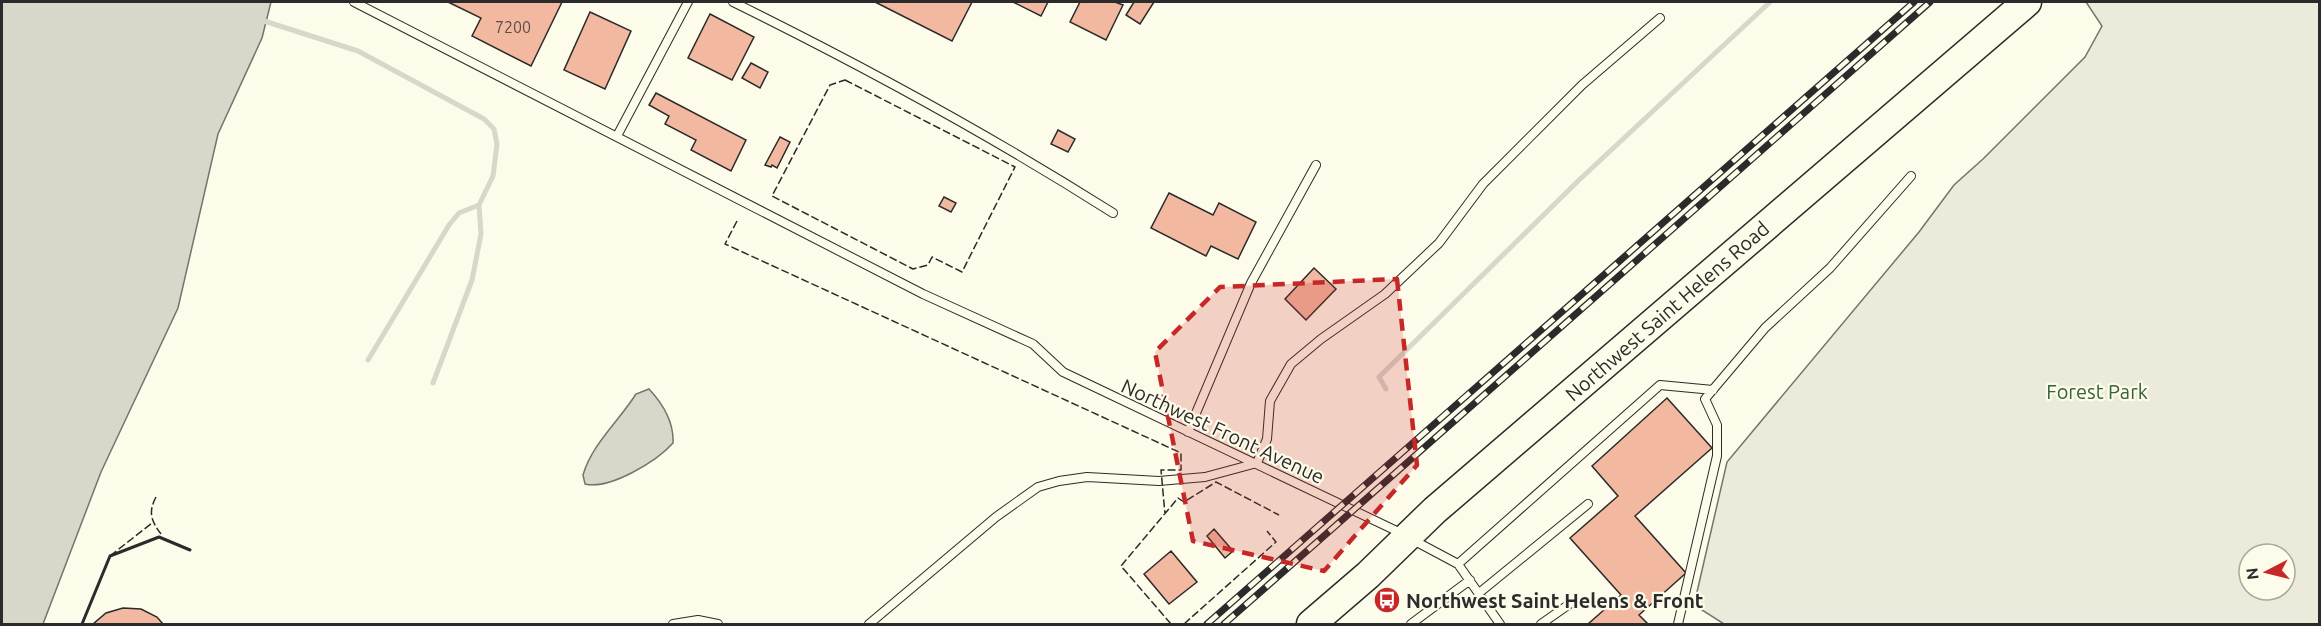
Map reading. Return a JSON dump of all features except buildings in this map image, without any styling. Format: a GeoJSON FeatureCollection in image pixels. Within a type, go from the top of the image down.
{"type":"FeatureCollection","features":[{"type":"Feature","properties":{"kind":"highway","name":"Northwest Saint Helens Road"},"geometry":{"type":"LineString","coordinates":[[1311,624],[1435,510],[2027,2]]}},
{"type":"Feature","properties":{"kind":"lane","name":"Northwest Front Avenue"},"geometry":{"type":"LineString","coordinates":[[354,2],[923,294],[1033,344],[1063,372],[1408,537],[1458,564]]}},
{"type":"Feature","properties":{"kind":"lane"},"geometry":{"type":"LineString","coordinates":[[617,136],[688,2]]}},
{"type":"Feature","properties":{"kind":"lane"},"geometry":{"type":"LineString","coordinates":[[732,2],[869,69],[1027,158],[1113,213]]}},
{"type":"Feature","properties":{"kind":"lane"},"geometry":{"type":"LineString","coordinates":[[869,624],[996,517],[1038,487],[1087,477],[1159,481],[1205,477],[1257,464],[1267,439],[1270,401],[1291,364],[1392,287],[1439,243],[1483,184],[1582,85],[1660,18]]}},
{"type":"Feature","properties":{"kind":"lane"},"geometry":{"type":"LineString","coordinates":[[1188,432],[1251,283],[1316,165]]}},
{"type":"Feature","properties":{"kind":"lane"},"geometry":{"type":"LineString","coordinates":[[1678,624],[1717,456],[1717,425],[1705,399],[1765,328],[1830,268],[1911,176]]}},
{"type":"Feature","properties":{"kind":"lane"},"geometry":{"type":"LineString","coordinates":[[1500,624],[1458,564],[1660,385],[1713,390]]}},
{"type":"Feature","properties":{"kind":"lane"},"geometry":{"type":"LineString","coordinates":[[1479,593],[1588,504]]}},
{"type":"Feature","properties":{"kind":"lane"},"geometry":{"type":"LineString","coordinates":[[1412,624],[1470,580]]}},
{"type":"Feature","properties":{"kind":"lane"},"geometry":{"type":"LineString","coordinates":[[1541,624],[1571,603]]}},
{"type":"Feature","properties":{"kind":"lane"},"geometry":{"type":"LineString","coordinates":[[673,624],[698,620],[718,624]]}},
{"type":"Feature","properties":{"kind":"highlighted area"},"geometry":{"type":"Polygon","coordinates":[[[1397,279],[1417,465],[1324,571],[1193,541],[1155,352],[1220,287],[1397,279]]]}},
{"type":"Feature","properties":{"kind":"green space","name":"Forest Park"},"geometry":{"type":"Polygon","coordinates":[[[2086,2],[2319,2],[2319,624],[1724,624],[1694,605],[1727,462],[1919,232],[1954,185],[2085,57],[2102,26],[2086,2]]]}},
{"type":"Feature","properties":{"kind":"shaded area"},"geometry":{"type":"Polygon","coordinates":[[[2,2],[271,2],[262,38],[218,134],[178,308],[101,472],[43,624],[2,624],[2,2]]]}},
{"type":"Feature","properties":{"kind":"shaded area"},"geometry":{"type":"Polygon","coordinates":[[[649,389],[667,414],[672,428],[673,443],[656,458],[620,478],[607,483],[585,484],[583,475],[599,443],[636,394],[649,389]]]}},
{"type":"Feature","properties":{"kind":"waterway"},"geometry":{"type":"LineString","coordinates":[[1386,389],[1379,377],[1578,181],[1770,2]]}},
{"type":"Feature","properties":{"kind":"waterway"},"geometry":{"type":"LineString","coordinates":[[261,20],[358,51],[484,119],[494,129],[497,144],[493,176],[479,205],[481,234],[472,280],[433,383]]}},
{"type":"Feature","properties":{"kind":"waterway"},"geometry":{"type":"LineString","coordinates":[[368,360],[449,225],[459,213],[479,205]]}},
{"type":"Feature","properties":{"kind":"railway"},"geometry":{"type":"LineString","coordinates":[[1207,624],[1914,2]]}},
{"type":"Feature","properties":{"kind":"railway"},"geometry":{"type":"LineString","coordinates":[[1224,624],[1930,2]]}},
{"type":"Feature","properties":{"kind":"fence"},"geometry":{"type":"LineString","coordinates":[[845,80],[1015,167],[962,272],[932,257],[928,265],[913,269],[772,196],[830,85],[845,80]]}},
{"type":"Feature","properties":{"kind":"fence"},"geometry":{"type":"LineString","coordinates":[[737,221],[725,244],[1181,453],[1181,470],[1161,470],[1165,514]]}},
{"type":"Feature","properties":{"kind":"fence"},"geometry":{"type":"LineString","coordinates":[[1171,624],[1121,566],[1178,498],[1184,502],[1216,482],[1279,515]]}},
{"type":"Feature","properties":{"kind":"fence"},"geometry":{"type":"LineString","coordinates":[[156,497],[152,507],[152,516],[161,534]]}},
{"type":"Feature","properties":{"kind":"fence"},"geometry":{"type":"LineString","coordinates":[[110,556],[152,523]]}},
{"type":"Feature","properties":{"kind":"fence"},"geometry":{"type":"LineString","coordinates":[[1184,624],[1276,542],[1267,531]]}},
{"type":"Feature","properties":{"kind":"wall"},"geometry":{"type":"LineString","coordinates":[[82,624],[110,556],[159,537],[190,550]]}},
{"type":"Feature","properties":{"kind":"place","name":"Northwest Saint Helens & Front"},"geometry":{"type":"Point","coordinates":[1387,600]}}]}
